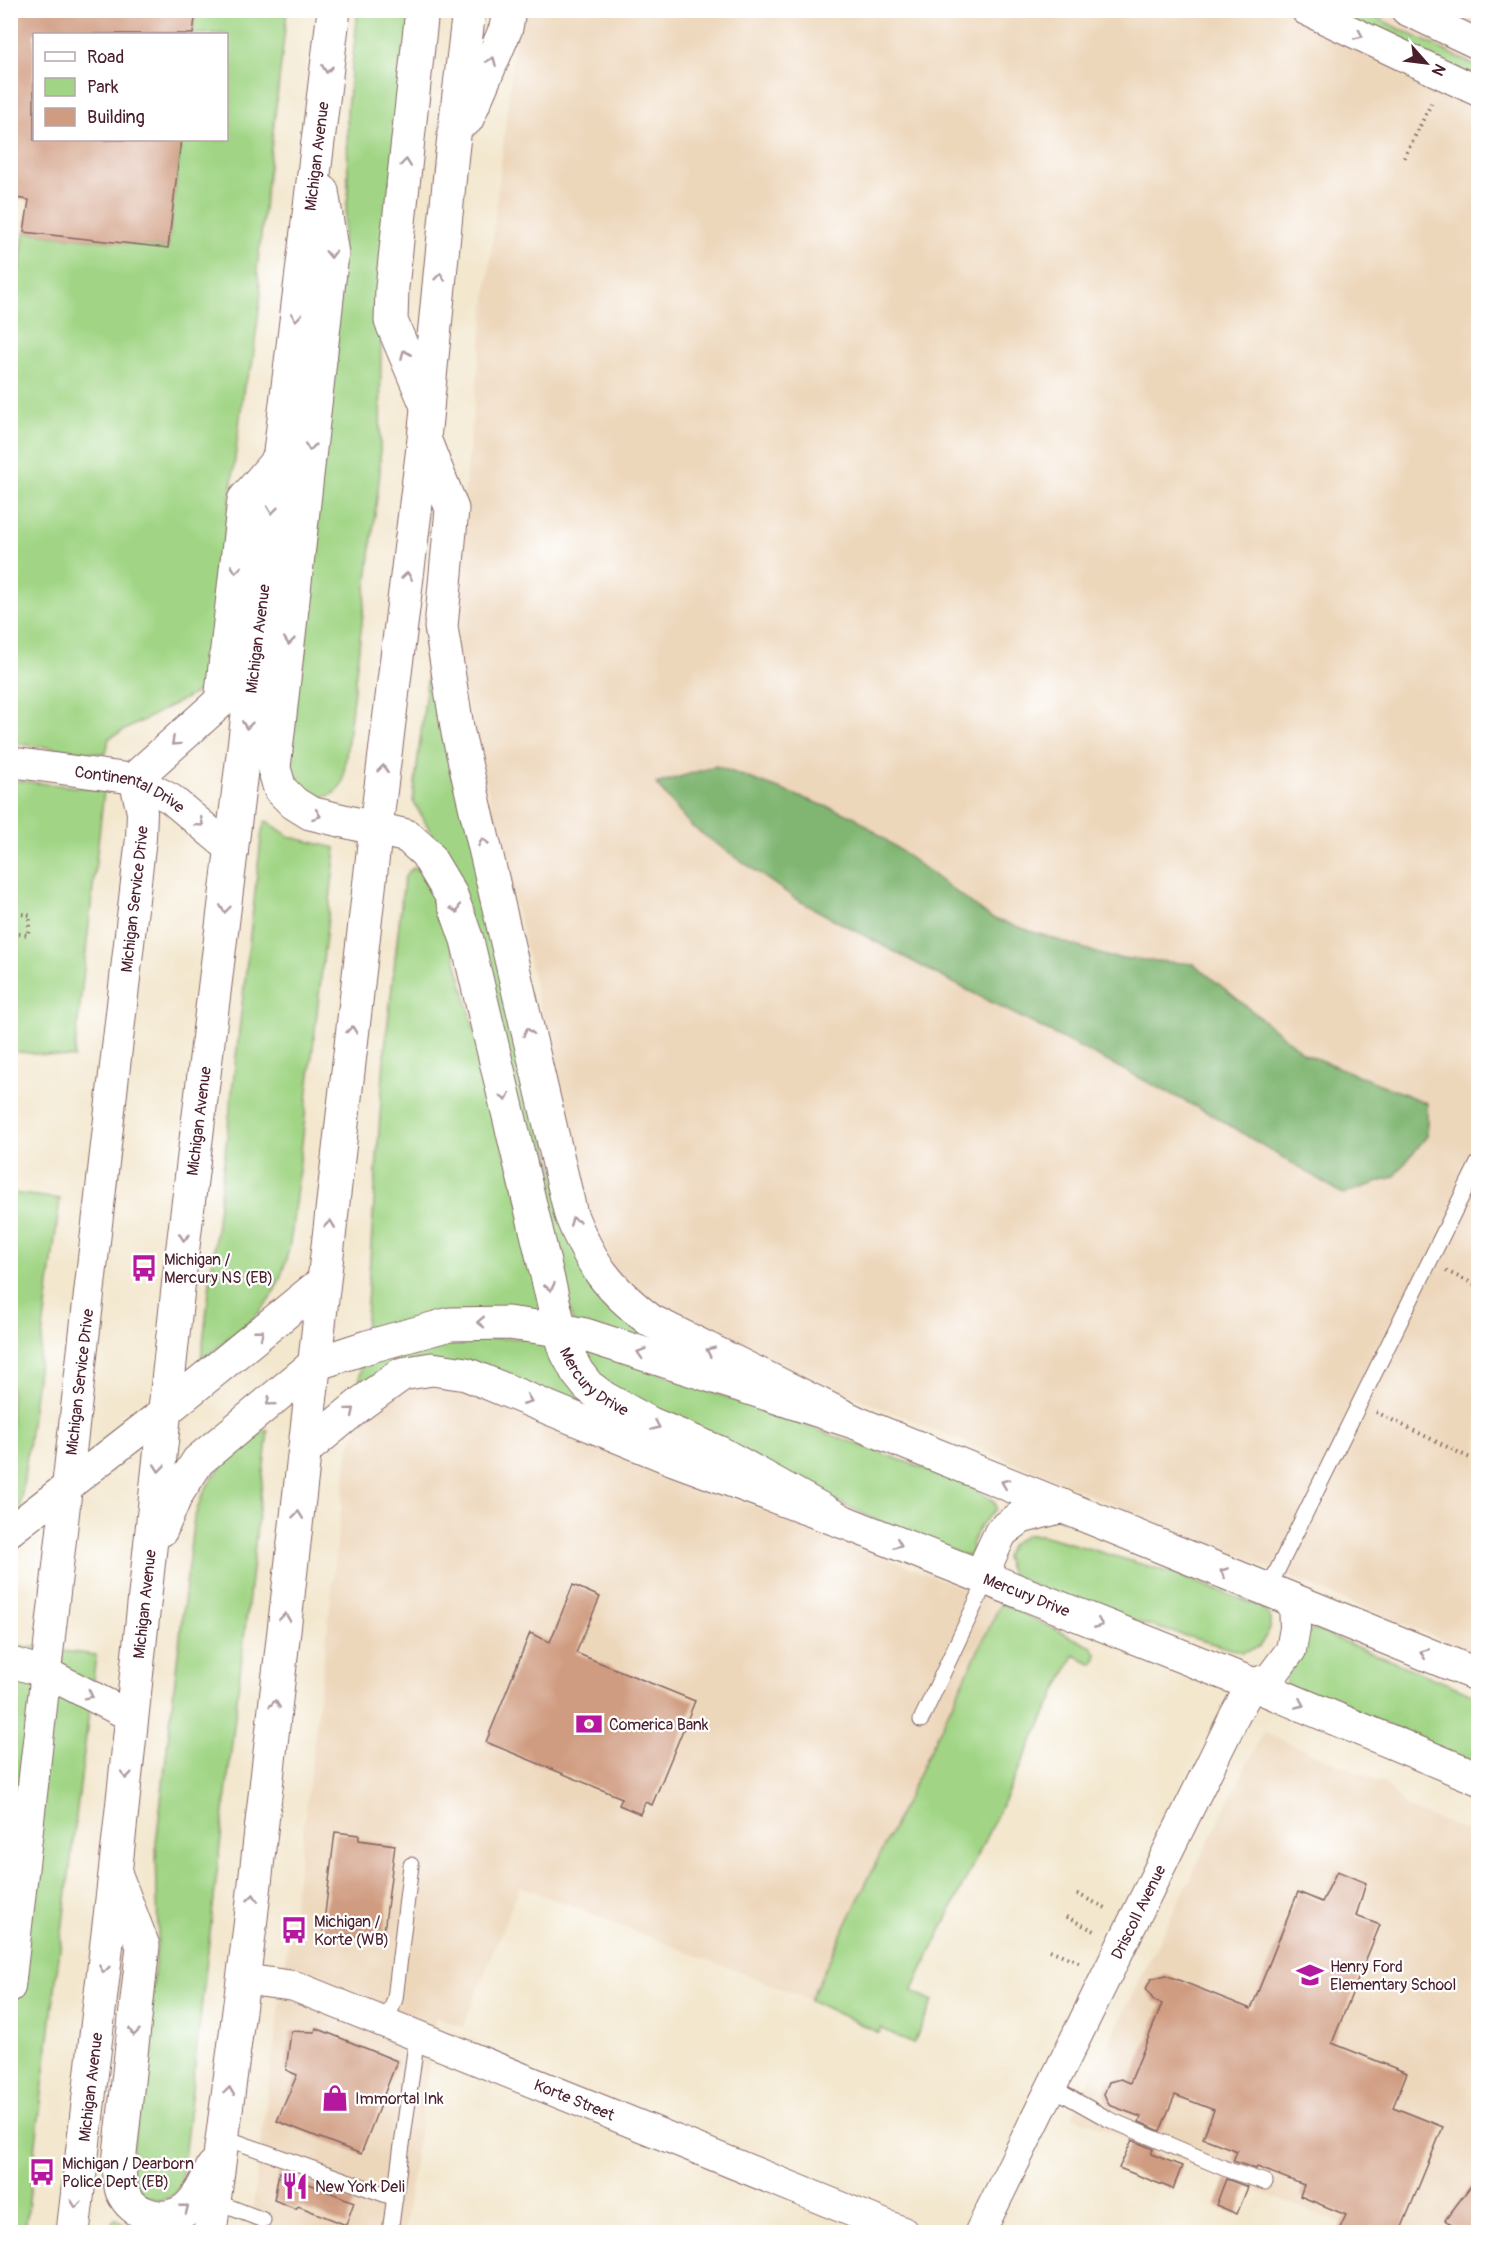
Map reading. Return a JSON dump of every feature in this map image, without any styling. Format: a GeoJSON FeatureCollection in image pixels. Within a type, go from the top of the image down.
{"type":"FeatureCollection","features":[{"type":"Feature","properties":{"kind":"main road","name":"Michigan Avenue"},"geometry":{"type":"LineString","coordinates":[[73,2232],[116,1874],[179,1279],[334,10]]}},
{"type":"Feature","properties":{"kind":"main road"},"geometry":{"type":"LineString","coordinates":[[422,10],[390,321],[426,424],[452,509],[441,627],[458,733],[572,1215],[584,1248],[595,1267],[627,1303],[651,1322],[857,1423]]}},
{"type":"Feature","properties":{"kind":"main road"},"geometry":{"type":"LineString","coordinates":[[210,2232],[243,1979],[376,827],[426,424],[452,153],[469,10]]}},
{"type":"Feature","properties":{"kind":"main road"},"geometry":{"type":"LineString","coordinates":[[452,153],[506,28],[509,10]]}},
{"type":"Feature","properties":{"kind":"main road"},"geometry":{"type":"LineString","coordinates":[[150,1553],[176,1495],[198,1461],[315,1364],[450,1324],[508,1323],[560,1330],[467,940],[451,895],[426,853],[406,836],[310,813],[294,803],[280,789],[274,768],[332,254],[316,154]]}},
{"type":"Feature","properties":{"kind":"main road"},"geometry":{"type":"LineString","coordinates":[[134,778],[221,701],[244,500],[278,460]]}},
{"type":"Feature","properties":{"kind":"main road"},"geometry":{"type":"LineString","coordinates":[[166,1410],[323,1282]]}},
{"type":"Feature","properties":{"kind":"main road","name":"Mercury Drive"},"geometry":{"type":"LineString","coordinates":[[1479,1675],[857,1423],[585,1335],[560,1330],[566,1351],[577,1371],[588,1386],[604,1398],[651,1424],[720,1453],[844,1522],[1252,1684],[1479,1778]]}},
{"type":"Feature","properties":{"kind":"main road"},"geometry":{"type":"LineString","coordinates":[[306,1449],[363,1402],[402,1374],[432,1368],[447,1370],[466,1374],[671,1458],[844,1522]]}},
{"type":"Feature","properties":{"kind":"main road"},"geometry":{"type":"LineString","coordinates":[[987,1579],[988,1560],[1001,1532],[1021,1516],[1063,1506]]}},
{"type":"Feature","properties":{"kind":"main road"},"geometry":{"type":"LineString","coordinates":[[116,1874],[143,1946],[119,2163],[121,2188],[129,2204],[144,2214],[159,2217],[175,2215],[186,2208],[202,2191],[221,2145]]}},
{"type":"Feature","properties":{"kind":"street"},"geometry":{"type":"LineString","coordinates":[[1306,10],[1479,92]]}},
{"type":"Feature","properties":{"kind":"street"},"geometry":{"type":"LineString","coordinates":[[1406,10],[1479,44]]}},
{"type":"Feature","properties":{"kind":"street","name":"Continental Drive"},"geometry":{"type":"LineString","coordinates":[[10,762],[134,778],[171,799],[232,851]]}},
{"type":"Feature","properties":{"kind":"street","name":"Michigan Service Drive"},"geometry":{"type":"LineString","coordinates":[[10,1987],[21,1815],[47,1673],[141,838],[142,812],[134,778]]}},
{"type":"Feature","properties":{"kind":"street"},"geometry":{"type":"LineString","coordinates":[[10,1530],[166,1410]]}},
{"type":"Feature","properties":{"kind":"street"},"geometry":{"type":"LineString","coordinates":[[1252,1684],[1270,1678],[1291,1650],[1295,1628],[1281,1595]]}},
{"type":"Feature","properties":{"kind":"street"},"geometry":{"type":"LineString","coordinates":[[10,1662],[47,1673],[132,1717]]}},
{"type":"Feature","properties":{"kind":"street","name":"Driscoll Avenue"},"geometry":{"type":"LineString","coordinates":[[980,2232],[1252,1684]]}},
{"type":"Feature","properties":{"kind":"street","name":"Korte Street"},"geometry":{"type":"LineString","coordinates":[[243,1979],[294,1986],[903,2232]]}},
{"type":"Feature","properties":{"kind":"lane"},"geometry":{"type":"LineString","coordinates":[[1281,1595],[1359,1404],[1479,1163]]}},
{"type":"Feature","properties":{"kind":"lane"},"geometry":{"type":"LineString","coordinates":[[921,1720],[987,1579]]}},
{"type":"Feature","properties":{"kind":"lane"},"geometry":{"type":"LineString","coordinates":[[386,2023],[394,2000],[411,1865]]}},
{"type":"Feature","properties":{"kind":"lane"},"geometry":{"type":"LineString","coordinates":[[390,2232],[417,2036]]}},
{"type":"Feature","properties":{"kind":"lane"},"geometry":{"type":"LineString","coordinates":[[1051,2087],[1108,2119],[1231,2171],[1265,2182]]}},
{"type":"Feature","properties":{"kind":"lane"},"geometry":{"type":"LineString","coordinates":[[221,2145],[395,2198]]}},
{"type":"Feature","properties":{"kind":"lane"},"geometry":{"type":"LineString","coordinates":[[214,2201],[263,2220]]}},
{"type":"Feature","properties":{"kind":"path"},"geometry":{"type":"LineString","coordinates":[[1404,158],[1436,93]]}},
{"type":"Feature","properties":{"kind":"path"},"geometry":{"type":"LineString","coordinates":[[10,913],[30,915],[28,935],[13,933],[10,973]]}},
{"type":"Feature","properties":{"kind":"path"},"geometry":{"type":"LineString","coordinates":[[1430,1262],[1479,1286]]}},
{"type":"Feature","properties":{"kind":"path"},"geometry":{"type":"LineString","coordinates":[[1359,1404],[1479,1462]]}},
{"type":"Feature","properties":{"kind":"path"},"geometry":{"type":"LineString","coordinates":[[1077,1894],[1108,1909]]}},
{"type":"Feature","properties":{"kind":"path"},"geometry":{"type":"LineString","coordinates":[[1066,1917],[1097,1932]]}},
{"type":"Feature","properties":{"kind":"path"},"geometry":{"type":"LineString","coordinates":[[1050,1950],[1081,1964]]}},
{"type":"Feature","properties":{"kind":"path"},"geometry":{"type":"LineString","coordinates":[[29,2175],[42,2177]]}},
{"type":"Feature","properties":{"kind":"shaded area"},"geometry":{"type":"Polygon","coordinates":[[[518,11],[1478,11],[1478,1655],[672,1321],[607,1266],[591,1219],[449,629],[518,11]]]}},
{"type":"Feature","properties":{"kind":"shaded area"},"geometry":{"type":"Polygon","coordinates":[[[452,1387],[1001,1603],[810,2000],[520,1886],[463,2027],[436,2017],[404,2232],[249,2232],[307,1802],[348,1451],[357,1429],[372,1409],[410,1388],[452,1387]]]}},
{"type":"Feature","properties":{"kind":"shaded area","name":"Henry Ford Elementary School"},"geometry":{"type":"Polygon","coordinates":[[[1263,1732],[1385,1784],[1407,1808],[1478,1835],[1478,2232],[1362,2232],[1072,2116],[1263,1732]]]}},
{"type":"Feature","properties":{"kind":"green space"},"geometry":{"type":"Polygon","coordinates":[[[196,11],[287,11],[257,270],[261,292],[260,302],[252,366],[244,385],[207,687],[109,738],[106,754],[11,743],[11,268],[20,268],[24,232],[168,248],[181,141],[228,141],[228,33],[193,33],[196,11]]]}},
{"type":"Feature","properties":{"kind":"green space"},"geometry":{"type":"Polygon","coordinates":[[[358,11],[417,11],[381,327],[380,472],[343,781],[338,790],[323,797],[307,792],[293,779],[287,762],[285,733],[348,195],[347,109],[358,11]]]}},
{"type":"Feature","properties":{"kind":"green space"},"geometry":{"type":"Polygon","coordinates":[[[1331,11],[1363,11],[1478,67],[1478,83],[1331,11]]]}},
{"type":"Feature","properties":{"kind":"green space"},"geometry":{"type":"Polygon","coordinates":[[[430,655],[568,1229],[695,1355],[573,1324],[447,859],[413,801],[430,655]]]}},
{"type":"Feature","properties":{"kind":"green space"},"geometry":{"type":"Polygon","coordinates":[[[716,766],[855,817],[991,918],[1109,957],[1194,964],[1305,1054],[1427,1103],[1427,1136],[1394,1177],[1343,1194],[1214,1116],[940,976],[796,899],[691,826],[656,784],[716,766]]]}},
{"type":"Feature","properties":{"kind":"green space"},"geometry":{"type":"Polygon","coordinates":[[[11,780],[104,790],[74,1058],[11,1051],[11,780]]]}},
{"type":"Feature","properties":{"kind":"green space"},"geometry":{"type":"Polygon","coordinates":[[[267,821],[290,837],[336,848],[292,1230],[281,1276],[273,1293],[252,1320],[201,1361],[262,831],[267,821]]]}},
{"type":"Feature","properties":{"kind":"green space"},"geometry":{"type":"Polygon","coordinates":[[[414,868],[421,870],[440,899],[549,1313],[365,1332],[384,1058],[404,879],[414,868]]]}},
{"type":"Feature","properties":{"kind":"green space"},"geometry":{"type":"Polygon","coordinates":[[[11,1193],[60,1199],[19,1517],[11,1522],[11,1193]]]}},
{"type":"Feature","properties":{"kind":"green space"},"geometry":{"type":"Polygon","coordinates":[[[543,1338],[619,1418],[483,1370],[359,1386],[361,1366],[433,1339],[543,1338]]]}},
{"type":"Feature","properties":{"kind":"green space"},"geometry":{"type":"Polygon","coordinates":[[[588,1347],[969,1485],[995,1502],[996,1509],[978,1529],[969,1557],[909,1536],[605,1389],[581,1348],[588,1347]]]}},
{"type":"Feature","properties":{"kind":"green space"},"geometry":{"type":"Polygon","coordinates":[[[266,1429],[268,1431],[181,2184],[173,2196],[159,2201],[141,2195],[130,2173],[158,1938],[156,1844],[193,1524],[204,1492],[219,1469],[266,1429]]]}},
{"type":"Feature","properties":{"kind":"green space"},"geometry":{"type":"Polygon","coordinates":[[[1026,1535],[1042,1535],[1172,1573],[1259,1606],[1270,1616],[1270,1629],[1259,1647],[1242,1652],[1070,1603],[1011,1575],[1005,1557],[1011,1545],[1026,1535]]]}},
{"type":"Feature","properties":{"kind":"green space"},"geometry":{"type":"Polygon","coordinates":[[[1001,1603],[1092,1647],[1097,1655],[1093,1664],[1074,1655],[912,1991],[933,2001],[913,2044],[881,2028],[879,2033],[810,2000],[1001,1603]]]}},
{"type":"Feature","properties":{"kind":"green space"},"geometry":{"type":"Polygon","coordinates":[[[1315,1630],[1478,1696],[1478,1770],[1285,1688],[1287,1672],[1308,1631],[1315,1630]]]}},
{"type":"Feature","properties":{"kind":"green space"},"geometry":{"type":"Polygon","coordinates":[[[11,1645],[96,1655],[25,2232],[11,2232],[11,1645]]]}},
{"type":"Feature","properties":{"kind":"green space"},"geometry":{"type":"Polygon","coordinates":[[[116,2219],[135,2232],[111,2232],[113,2221],[116,2219]]]}},
{"type":"Feature","properties":{"kind":"building"},"geometry":{"type":"Polygon","coordinates":[[[10,10],[196,10],[193,33],[33,33],[33,141],[181,141],[168,248],[24,232],[29,200],[10,197],[10,10]]]}},
{"type":"Feature","properties":{"kind":"building","name":"Comerica Bank"},"geometry":{"type":"Polygon","coordinates":[[[573,1585],[600,1597],[576,1653],[695,1701],[652,1805],[645,1802],[640,1814],[619,1805],[622,1798],[486,1742],[530,1633],[550,1642],[573,1585]]]}},
{"type":"Feature","properties":{"kind":"building"},"geometry":{"type":"Polygon","coordinates":[[[335,1832],[359,1835],[359,1840],[395,1845],[383,1939],[347,1935],[346,1941],[322,1938],[335,1832]]]}},
{"type":"Feature","properties":{"kind":"building"},"geometry":{"type":"Polygon","coordinates":[[[1337,1871],[1366,1883],[1356,1916],[1380,1925],[1332,2043],[1407,2073],[1393,2107],[1443,2127],[1400,2232],[1338,2232],[1346,2215],[1300,2196],[1304,2185],[1257,2167],[1256,2169],[1233,2161],[1237,2151],[1203,2138],[1214,2110],[1175,2095],[1160,2131],[1139,2122],[1141,2117],[1109,2105],[1104,2094],[1109,2082],[1121,2079],[1130,2083],[1162,2004],[1154,2001],[1146,1989],[1151,1979],[1166,1975],[1251,2009],[1298,1892],[1322,1902],[1337,1871]]]}},
{"type":"Feature","properties":{"kind":"building","name":"Immortal Ink"},"geometry":{"type":"Polygon","coordinates":[[[316,2028],[397,2061],[361,2154],[277,2121],[297,2075],[286,2070],[291,2031],[315,2032],[316,2028]]]}},
{"type":"Feature","properties":{"kind":"building"},"geometry":{"type":"Polygon","coordinates":[[[1132,2140],[1153,2149],[1151,2154],[1182,2166],[1173,2189],[1119,2168],[1132,2140]]]}},
{"type":"Feature","properties":{"kind":"building","name":"New York Deli"},"geometry":{"type":"Polygon","coordinates":[[[279,2172],[354,2202],[346,2225],[298,2206],[296,2209],[274,2200],[279,2172]]]}},
{"type":"Feature","properties":{"kind":"building"},"geometry":{"type":"Polygon","coordinates":[[[1479,2175],[1479,2232],[1461,2232],[1445,2220],[1479,2175]]]}},
{"type":"Feature","properties":{"kind":"building"},"geometry":{"type":"Polygon","coordinates":[[[1226,2179],[1248,2187],[1237,2214],[1216,2205],[1226,2179]]]}},
{"type":"Feature","properties":{"kind":"place","name":"Michigan / Mercury NS (EB)"},"geometry":{"type":"Point","coordinates":[144,1268]}},
{"type":"Feature","properties":{"kind":"place","name":"Comerica Bank"},"geometry":{"type":"Point","coordinates":[589,1724]}},
{"type":"Feature","properties":{"kind":"place","name":"Michigan / Korte (WB)"},"geometry":{"type":"Point","coordinates":[294,1930]}},
{"type":"Feature","properties":{"kind":"place","name":"Henry Ford Elementary School"},"geometry":{"type":"Point","coordinates":[1310,1975]}},
{"type":"Feature","properties":{"kind":"place","name":"Immortal Ink"},"geometry":{"type":"Point","coordinates":[335,2098]}},
{"type":"Feature","properties":{"kind":"place","name":"Michigan / Dearborn Police Dept (EB)"},"geometry":{"type":"Point","coordinates":[42,2172]}},
{"type":"Feature","properties":{"kind":"place","name":"New York Deli"},"geometry":{"type":"Point","coordinates":[295,2186]}}]}
